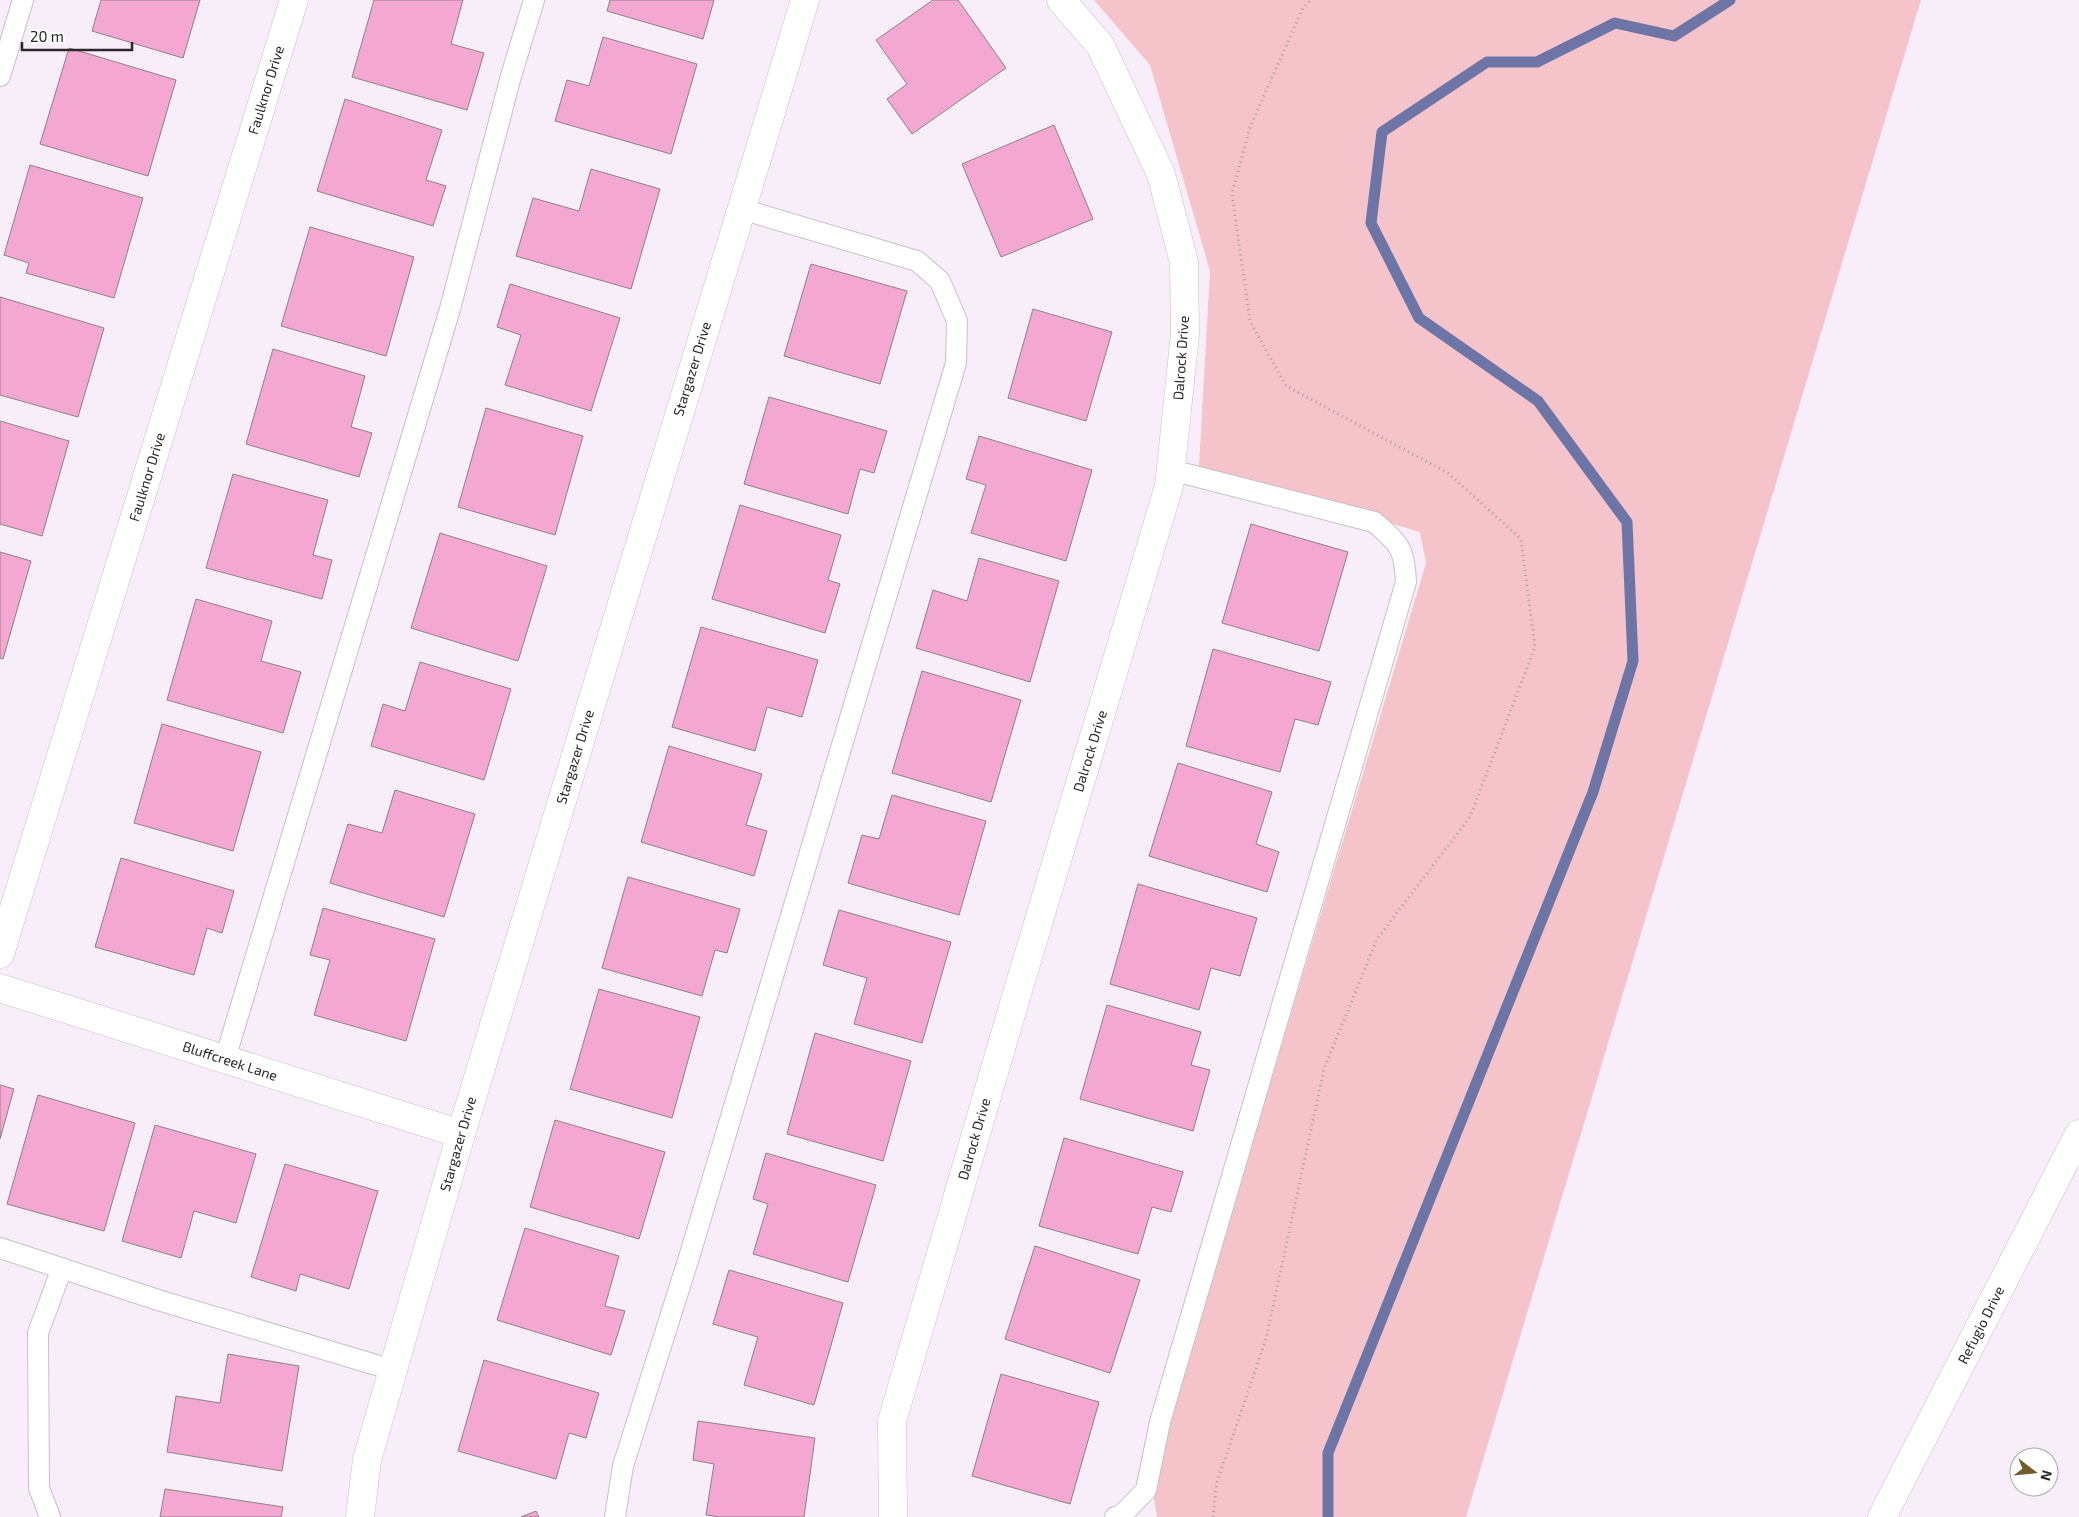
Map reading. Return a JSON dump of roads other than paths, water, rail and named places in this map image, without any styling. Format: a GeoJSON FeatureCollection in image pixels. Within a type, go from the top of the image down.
{"type":"FeatureCollection","features":[{"type":"Feature","properties":{"kind":"street","name":"Faulknor Drive"},"geometry":{"type":"LineString","coordinates":[[0,954],[294,0]]}},
{"type":"Feature","properties":{"kind":"street","name":"Stargazer Drive"},"geometry":{"type":"LineString","coordinates":[[360,1517],[366,1460],[461,1134],[806,0]]}},
{"type":"Feature","properties":{"kind":"street","name":"Dalrock Drive"},"geometry":{"type":"LineString","coordinates":[[894,1517],[892,1421],[1016,997],[1169,486],[1171,470],[1185,334],[1184,262],[1161,174],[1100,45],[1060,0]]}},
{"type":"Feature","properties":{"kind":"street","name":"Bluffcreek Lane"},"geometry":{"type":"LineString","coordinates":[[0,988],[461,1134]]}},
{"type":"Feature","properties":{"kind":"street","name":"Refugio Drive"},"geometry":{"type":"LineString","coordinates":[[1882,1517],[2079,1134]]}},
{"type":"Feature","properties":{"kind":"lane"},"geometry":{"type":"LineString","coordinates":[[0,76],[23,0]]}},
{"type":"Feature","properties":{"kind":"lane"},"geometry":{"type":"LineString","coordinates":[[225,1059],[447,319],[511,76],[534,0]]}},
{"type":"Feature","properties":{"kind":"lane"},"geometry":{"type":"LineString","coordinates":[[615,1517],[623,1466],[691,1251],[956,363],[957,321],[940,281],[917,261],[741,209]]}},
{"type":"Feature","properties":{"kind":"lane"},"geometry":{"type":"LineString","coordinates":[[1115,1517],[1122,1515],[1146,1490],[1160,1422],[1406,582],[1404,556],[1391,536],[1374,522],[1171,470]]}},
{"type":"Feature","properties":{"kind":"lane"},"geometry":{"type":"LineString","coordinates":[[0,1248],[158,1300],[393,1370]]}},
{"type":"Feature","properties":{"kind":"lane"},"geometry":{"type":"LineString","coordinates":[[50,1517],[39,1488],[38,1333],[62,1268]]}},
{"type":"Feature","properties":{"kind":"waterway"},"geometry":{"type":"LineString","coordinates":[[1328,1517],[1328,1453],[1593,792],[1633,661],[1627,522],[1538,401],[1419,318],[1371,223],[1382,132],[1487,62],[1537,62],[1615,23],[1674,36],[1730,0]]}}]}
